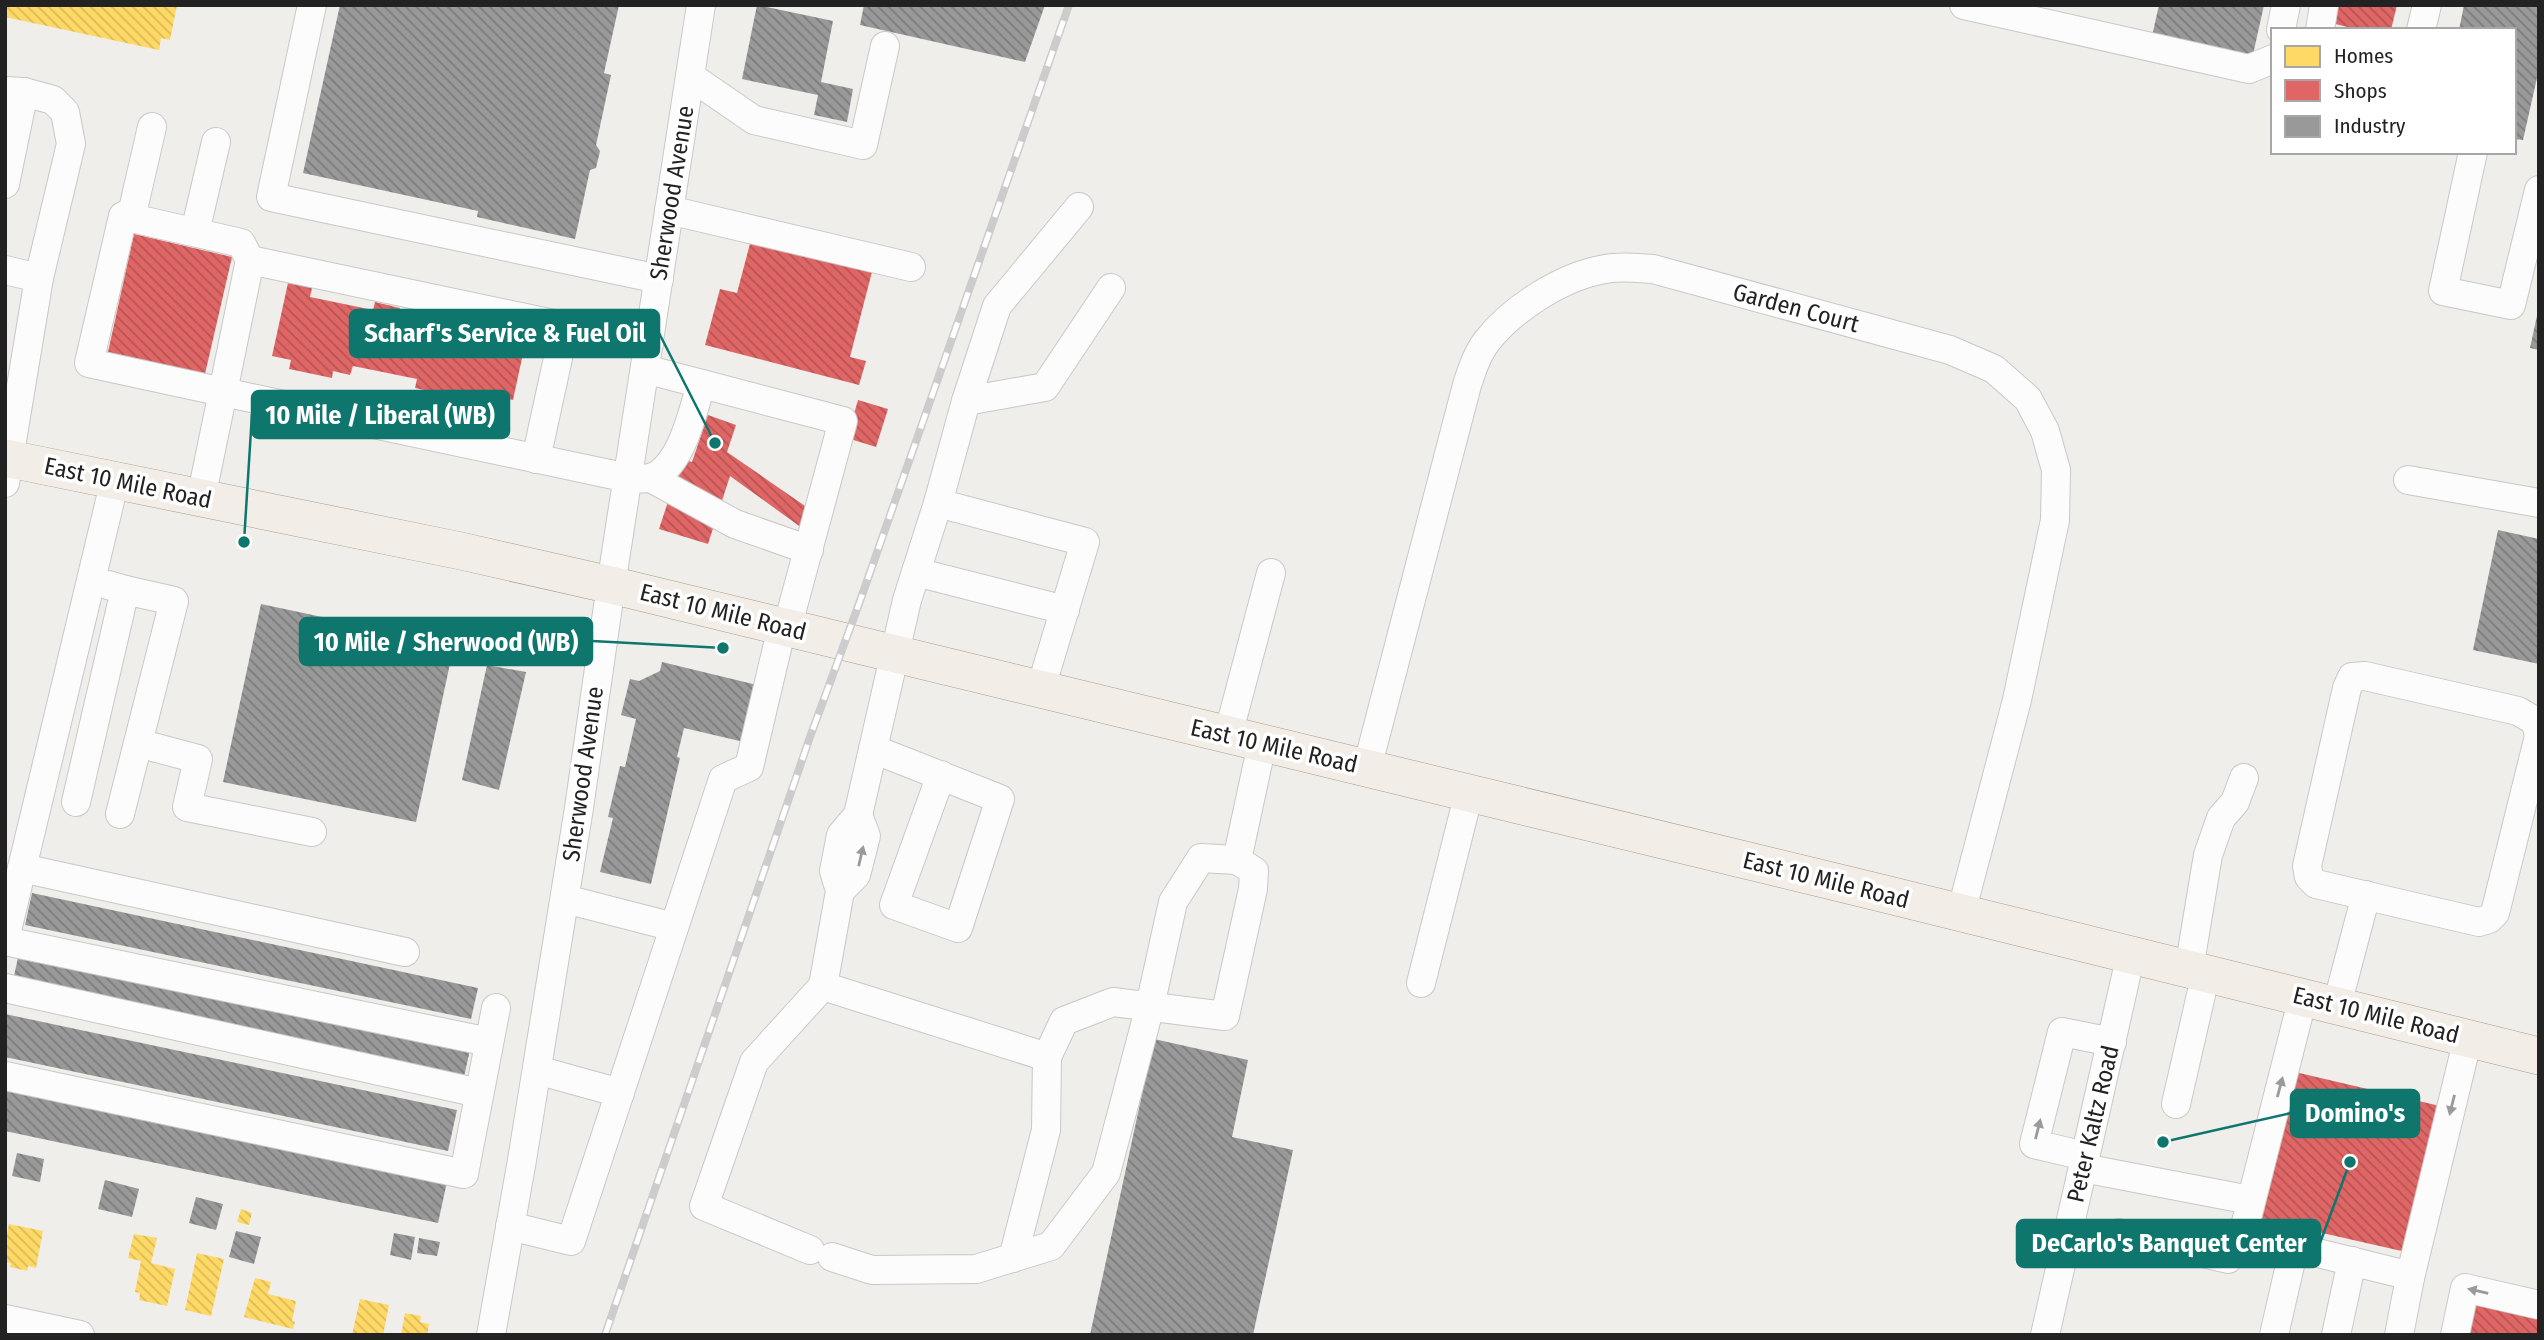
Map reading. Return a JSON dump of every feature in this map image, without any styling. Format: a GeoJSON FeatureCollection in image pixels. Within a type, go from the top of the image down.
{"type":"FeatureCollection","features":[{"type":"Feature","properties":{"kind":"main road","name":"East 10 Mile Road"},"geometry":{"type":"LineString","coordinates":[[7,467],[114,480],[611,585],[2131,954],[2539,1056]]}},
{"type":"Feature","properties":{"kind":"street"},"geometry":{"type":"LineString","coordinates":[[312,5],[271,197],[659,279]]}},
{"type":"Feature","properties":{"kind":"street","name":"Sherwood Avenue"},"geometry":{"type":"LineString","coordinates":[[491,1335],[565,899],[611,585],[639,478],[647,356],[701,5]]}},
{"type":"Feature","properties":{"kind":"street"},"geometry":{"type":"LineString","coordinates":[[1964,5],[2249,69],[2271,60]]}},
{"type":"Feature","properties":{"kind":"street"},"geometry":{"type":"LineString","coordinates":[[2281,28],[2286,5]]}},
{"type":"Feature","properties":{"kind":"street"},"geometry":{"type":"LineString","coordinates":[[2320,28],[2324,5]]}},
{"type":"Feature","properties":{"kind":"street"},"geometry":{"type":"LineString","coordinates":[[2421,28],[2427,5]]}},
{"type":"Feature","properties":{"kind":"street"},"geometry":{"type":"LineString","coordinates":[[690,76],[754,120],[863,145],[885,46]]}},
{"type":"Feature","properties":{"kind":"street"},"geometry":{"type":"LineString","coordinates":[[5,184],[15,92],[53,100],[65,112],[71,144],[39,278],[7,467]]}},
{"type":"Feature","properties":{"kind":"street"},"geometry":{"type":"LineString","coordinates":[[131,218],[152,127]]}},
{"type":"Feature","properties":{"kind":"street"},"geometry":{"type":"LineString","coordinates":[[195,232],[216,142]]}},
{"type":"Feature","properties":{"kind":"street"},"geometry":{"type":"LineString","coordinates":[[2473,154],[2443,291],[2511,305],[2539,190]]}},
{"type":"Feature","properties":{"kind":"street"},"geometry":{"type":"LineString","coordinates":[[1013,1258],[1046,1130],[1047,1057],[1064,1021],[1113,1002],[1150,1006],[1225,1016],[1253,889],[1254,871],[1237,860],[1201,858],[1173,902],[1150,1006],[1106,1173],[1051,1246],[1013,1258],[976,1269],[872,1270],[821,1253],[704,1206],[754,1062],[823,986],[840,891],[856,875],[866,836],[858,815],[916,572],[997,306],[1079,206]]}},
{"type":"Feature","properties":{"kind":"street"},"geometry":{"type":"LineString","coordinates":[[669,210],[911,267]]}},
{"type":"Feature","properties":{"kind":"street"},"geometry":{"type":"LineString","coordinates":[[201,498],[223,392],[250,260],[241,243],[123,216],[89,363],[223,392],[536,458],[639,478],[735,524],[809,550]]}},
{"type":"Feature","properties":{"kind":"street"},"geometry":{"type":"LineString","coordinates":[[250,260],[565,326],[647,356],[701,384],[843,421],[749,767],[723,779],[571,1241],[510,1226]]}},
{"type":"Feature","properties":{"kind":"street","name":"Garden Court"},"geometry":{"type":"LineString","coordinates":[[1367,768],[1475,361],[1486,342],[1507,319],[1548,289],[1603,269],[1653,269],[1950,350],[1994,369],[2028,399],[2045,431],[2056,470],[2055,520],[2017,701],[1961,913]]}},
{"type":"Feature","properties":{"kind":"street"},"geometry":{"type":"LineString","coordinates":[[5,270],[39,278]]}},
{"type":"Feature","properties":{"kind":"street"},"geometry":{"type":"LineString","coordinates":[[966,401],[1045,387],[1111,288]]}},
{"type":"Feature","properties":{"kind":"street"},"geometry":{"type":"LineString","coordinates":[[536,458],[565,326]]}},
{"type":"Feature","properties":{"kind":"street"},"geometry":{"type":"LineString","coordinates":[[639,478],[670,464],[686,434],[701,384]]}},
{"type":"Feature","properties":{"kind":"street"},"geometry":{"type":"LineString","coordinates":[[114,480],[5,940],[489,1042]]}},
{"type":"Feature","properties":{"kind":"street"},"geometry":{"type":"LineString","coordinates":[[2407,480],[2539,503]]}},
{"type":"Feature","properties":{"kind":"street"},"geometry":{"type":"LineString","coordinates":[[938,503],[1085,542],[1040,691]]}},
{"type":"Feature","properties":{"kind":"street"},"geometry":{"type":"LineString","coordinates":[[916,572],[1065,610]]}},
{"type":"Feature","properties":{"kind":"street"},"geometry":{"type":"LineString","coordinates":[[1237,860],[1245,739],[1271,573]]}},
{"type":"Feature","properties":{"kind":"street"},"geometry":{"type":"LineString","coordinates":[[92,581],[174,601],[120,814]]}},
{"type":"Feature","properties":{"kind":"street"},"geometry":{"type":"LineString","coordinates":[[76,802],[125,590]]}},
{"type":"Feature","properties":{"kind":"street"},"geometry":{"type":"LineString","coordinates":[[2365,676],[2518,711],[2535,721],[2539,736],[2495,913],[2489,919],[2479,922],[2316,884],[2309,877],[2307,866],[2347,688],[2352,677],[2365,676]]}},
{"type":"Feature","properties":{"kind":"street"},"geometry":{"type":"LineString","coordinates":[[138,743],[198,759],[187,807],[312,832]]}},
{"type":"Feature","properties":{"kind":"street"},"geometry":{"type":"LineString","coordinates":[[873,750],[941,775],[1000,799],[958,928],[894,905],[941,775]]}},
{"type":"Feature","properties":{"kind":"street"},"geometry":{"type":"LineString","coordinates":[[2176,1104],[2198,971],[2208,856],[2221,818],[2235,802],[2244,778]]}},
{"type":"Feature","properties":{"kind":"street"},"geometry":{"type":"LineString","coordinates":[[1421,983],[1469,793]]}},
{"type":"Feature","properties":{"kind":"street"},"geometry":{"type":"LineString","coordinates":[[22,868],[405,952]]}},
{"type":"Feature","properties":{"kind":"street"},"geometry":{"type":"LineString","coordinates":[[2119,1233],[2228,1259],[2248,1221],[2320,1001],[2366,895]]}},
{"type":"Feature","properties":{"kind":"street"},"geometry":{"type":"LineString","coordinates":[[565,899],[674,928]]}},
{"type":"Feature","properties":{"kind":"street","name":"Peter Kaltz Road"},"geometry":{"type":"LineString","coordinates":[[2045,1335],[2131,954]]}},
{"type":"Feature","properties":{"kind":"street"},"geometry":{"type":"LineString","coordinates":[[823,986],[1047,1057]]}},
{"type":"Feature","properties":{"kind":"street"},"geometry":{"type":"LineString","coordinates":[[5,988],[480,1093]]}},
{"type":"Feature","properties":{"kind":"street"},"geometry":{"type":"LineString","coordinates":[[5,1076],[464,1174],[496,1008]]}},
{"type":"Feature","properties":{"kind":"street"},"geometry":{"type":"LineString","coordinates":[[2112,1042],[2062,1032],[2034,1144],[2248,1221],[2294,1248],[2407,1275],[2410,1278]]}},
{"type":"Feature","properties":{"kind":"street"},"geometry":{"type":"LineString","coordinates":[[2399,1335],[2410,1278],[2468,1038]]}},
{"type":"Feature","properties":{"kind":"street"},"geometry":{"type":"LineString","coordinates":[[537,1070],[620,1093]]}},
{"type":"Feature","properties":{"kind":"street"},"geometry":{"type":"LineString","coordinates":[[2274,1335],[2294,1248]]}},
{"type":"Feature","properties":{"kind":"street"},"geometry":{"type":"LineString","coordinates":[[2336,1335],[2352,1262]]}},
{"type":"Feature","properties":{"kind":"street"},"geometry":{"type":"LineString","coordinates":[[2455,1335],[2465,1288],[2539,1305]]}},
{"type":"Feature","properties":{"kind":"street"},"geometry":{"type":"LineString","coordinates":[[5,1319],[80,1335]]}},
{"type":"Feature","properties":{"kind":"building: Homes"},"geometry":{"type":"Polygon","coordinates":[[[5,5],[177,5],[170,40],[161,38],[159,50],[5,17],[5,5]]]}},
{"type":"Feature","properties":{"kind":"building: Homes"},"geometry":{"type":"Polygon","coordinates":[[[241,1209],[252,1213],[249,1225],[237,1222],[241,1209]]]}},
{"type":"Feature","properties":{"kind":"building: Homes"},"geometry":{"type":"Polygon","coordinates":[[[9,1224],[43,1231],[36,1268],[28,1266],[27,1271],[10,1267],[11,1263],[5,1262],[9,1224]]]}},
{"type":"Feature","properties":{"kind":"building: Homes"},"geometry":{"type":"Polygon","coordinates":[[[134,1234],[157,1238],[151,1263],[175,1269],[167,1306],[139,1300],[140,1293],[135,1292],[141,1261],[128,1258],[134,1234]]]}},
{"type":"Feature","properties":{"kind":"building: Homes"},"geometry":{"type":"Polygon","coordinates":[[[197,1253],[224,1259],[211,1316],[185,1310],[197,1253]]]}},
{"type":"Feature","properties":{"kind":"building: Homes"},"geometry":{"type":"Polygon","coordinates":[[[255,1278],[271,1282],[268,1294],[296,1301],[293,1329],[244,1317],[255,1278]]]}},
{"type":"Feature","properties":{"kind":"building: Homes"},"geometry":{"type":"Polygon","coordinates":[[[360,1299],[389,1305],[383,1335],[352,1335],[360,1299]]]}},
{"type":"Feature","properties":{"kind":"building: Homes"},"geometry":{"type":"Polygon","coordinates":[[[405,1313],[421,1316],[420,1322],[429,1324],[427,1335],[401,1335],[405,1313]]]}},
{"type":"Feature","properties":{"kind":"building: Shops"},"geometry":{"type":"Polygon","coordinates":[[[2331,5],[2397,5],[2391,28],[2352,28],[2327,22],[2331,5]]]}},
{"type":"Feature","properties":{"kind":"building: Shops"},"geometry":{"type":"Polygon","coordinates":[[[134,234],[232,257],[205,374],[108,352],[134,234]]]}},
{"type":"Feature","properties":{"kind":"building: Shops"},"geometry":{"type":"Polygon","coordinates":[[[752,236],[873,268],[850,357],[866,361],[859,385],[705,345],[720,289],[737,293],[752,236]]]}},
{"type":"Feature","properties":{"kind":"building: Shops"},"geometry":{"type":"Polygon","coordinates":[[[288,283],[312,288],[310,297],[373,310],[375,302],[400,308],[398,317],[486,336],[488,326],[527,335],[513,400],[473,391],[471,400],[415,388],[417,379],[353,366],[350,375],[333,371],[332,378],[289,369],[291,360],[272,356],[288,283]]]}},
{"type":"Feature","properties":{"kind":"building: Shops"},"geometry":{"type":"Polygon","coordinates":[[[858,400],[888,409],[876,447],[847,438],[858,400]]]}},
{"type":"Feature","properties":{"kind":"building: Shops"},"geometry":{"type":"Polygon","coordinates":[[[708,415],[736,425],[727,452],[808,508],[802,528],[730,476],[708,544],[659,529],[682,459],[692,462],[708,415]]]}},
{"type":"Feature","properties":{"kind":"building: Shops"},"geometry":{"type":"Polygon","coordinates":[[[2295,1072],[2440,1106],[2406,1252],[2261,1219],[2295,1072]]]}},
{"type":"Feature","properties":{"kind":"building: Shops"},"geometry":{"type":"Polygon","coordinates":[[[2476,1303],[2539,1318],[2539,1335],[2469,1335],[2476,1303]]]}},
{"type":"Feature","properties":{"kind":"building: Industry"},"geometry":{"type":"Polygon","coordinates":[[[340,5],[619,5],[604,73],[611,75],[596,145],[600,151],[596,168],[590,170],[575,239],[477,217],[478,211],[303,173],[340,5]]]}},
{"type":"Feature","properties":{"kind":"building: Industry"},"geometry":{"type":"Polygon","coordinates":[[[757,5],[833,21],[821,82],[853,89],[847,122],[814,115],[818,95],[742,79],[757,5]]]}},
{"type":"Feature","properties":{"kind":"building: Industry"},"geometry":{"type":"Polygon","coordinates":[[[864,5],[1045,5],[1025,62],[860,25],[864,5]]]}},
{"type":"Feature","properties":{"kind":"building: Industry"},"geometry":{"type":"Polygon","coordinates":[[[2159,5],[2264,5],[2252,59],[2152,36],[2159,5]]]}},
{"type":"Feature","properties":{"kind":"building: Industry"},"geometry":{"type":"Polygon","coordinates":[[[2464,5],[2539,5],[2539,69],[2523,140],[2516,139],[2516,28],[2459,28],[2464,5]]]}},
{"type":"Feature","properties":{"kind":"building: Industry"},"geometry":{"type":"Polygon","coordinates":[[[2539,311],[2539,350],[2530,348],[2539,311]]]}},
{"type":"Feature","properties":{"kind":"building: Industry"},"geometry":{"type":"Polygon","coordinates":[[[2498,530],[2539,539],[2539,664],[2473,650],[2498,530]]]}},
{"type":"Feature","properties":{"kind":"building: Industry"},"geometry":{"type":"Polygon","coordinates":[[[261,604],[454,645],[416,822],[223,782],[261,604]]]}},
{"type":"Feature","properties":{"kind":"building: Industry"},"geometry":{"type":"Polygon","coordinates":[[[662,662],[757,685],[744,742],[684,728],[677,757],[680,758],[651,884],[600,872],[613,818],[608,817],[620,766],[625,767],[636,719],[621,715],[630,679],[639,681],[660,671],[662,662]]]}},
{"type":"Feature","properties":{"kind":"building: Industry"},"geometry":{"type":"Polygon","coordinates":[[[487,665],[526,672],[499,790],[462,780],[487,665]]]}},
{"type":"Feature","properties":{"kind":"building: Industry"},"geometry":{"type":"Polygon","coordinates":[[[32,893],[478,988],[471,1019],[25,925],[32,893]]]}},
{"type":"Feature","properties":{"kind":"building: Industry"},"geometry":{"type":"Polygon","coordinates":[[[19,953],[470,1050],[463,1081],[12,985],[19,953]]]}},
{"type":"Feature","properties":{"kind":"building: Industry"},"geometry":{"type":"Polygon","coordinates":[[[5,1014],[457,1110],[448,1151],[5,1057],[5,1014]]]}},
{"type":"Feature","properties":{"kind":"building: Industry"},"geometry":{"type":"Polygon","coordinates":[[[1154,1039],[1248,1060],[1232,1137],[1293,1150],[1253,1335],[1090,1335],[1154,1039]]]}},
{"type":"Feature","properties":{"kind":"building: Industry"},"geometry":{"type":"Polygon","coordinates":[[[5,1087],[447,1182],[438,1223],[5,1131],[5,1087]]]}},
{"type":"Feature","properties":{"kind":"building: Industry"},"geometry":{"type":"Polygon","coordinates":[[[17,1153],[44,1159],[40,1182],[12,1176],[17,1153]]]}},
{"type":"Feature","properties":{"kind":"building: Industry"},"geometry":{"type":"Polygon","coordinates":[[[105,1180],[139,1189],[132,1217],[98,1209],[105,1180]]]}},
{"type":"Feature","properties":{"kind":"building: Industry"},"geometry":{"type":"Polygon","coordinates":[[[196,1197],[223,1204],[216,1230],[189,1223],[196,1197]]]}},
{"type":"Feature","properties":{"kind":"building: Industry"},"geometry":{"type":"Polygon","coordinates":[[[236,1231],[261,1237],[254,1264],[229,1257],[236,1231]]]}},
{"type":"Feature","properties":{"kind":"building: Industry"},"geometry":{"type":"Polygon","coordinates":[[[394,1233],[415,1237],[411,1260],[390,1255],[394,1233]]]}},
{"type":"Feature","properties":{"kind":"building: Industry"},"geometry":{"type":"Polygon","coordinates":[[[419,1238],[440,1242],[437,1256],[417,1253],[419,1238]]]}},
{"type":"Feature","properties":{"kind":"railway"},"geometry":{"type":"LineString","coordinates":[[605,1335],[810,737],[1069,5]]}},
{"type":"Feature","properties":{"kind":"place","name":"Scharf's Service & Fuel Oil"},"geometry":{"type":"Point","coordinates":[715,443]}},
{"type":"Feature","properties":{"kind":"place","name":"10 Mile / Liberal (WB)"},"geometry":{"type":"Point","coordinates":[244,542]}},
{"type":"Feature","properties":{"kind":"place","name":"10 Mile / Sherwood (WB)"},"geometry":{"type":"Point","coordinates":[723,648]}},
{"type":"Feature","properties":{"kind":"place","name":"Domino's"},"geometry":{"type":"Point","coordinates":[2163,1142]}},
{"type":"Feature","properties":{"kind":"place","name":"DeCarlo's Banquet Center"},"geometry":{"type":"Point","coordinates":[2350,1162]}}]}
